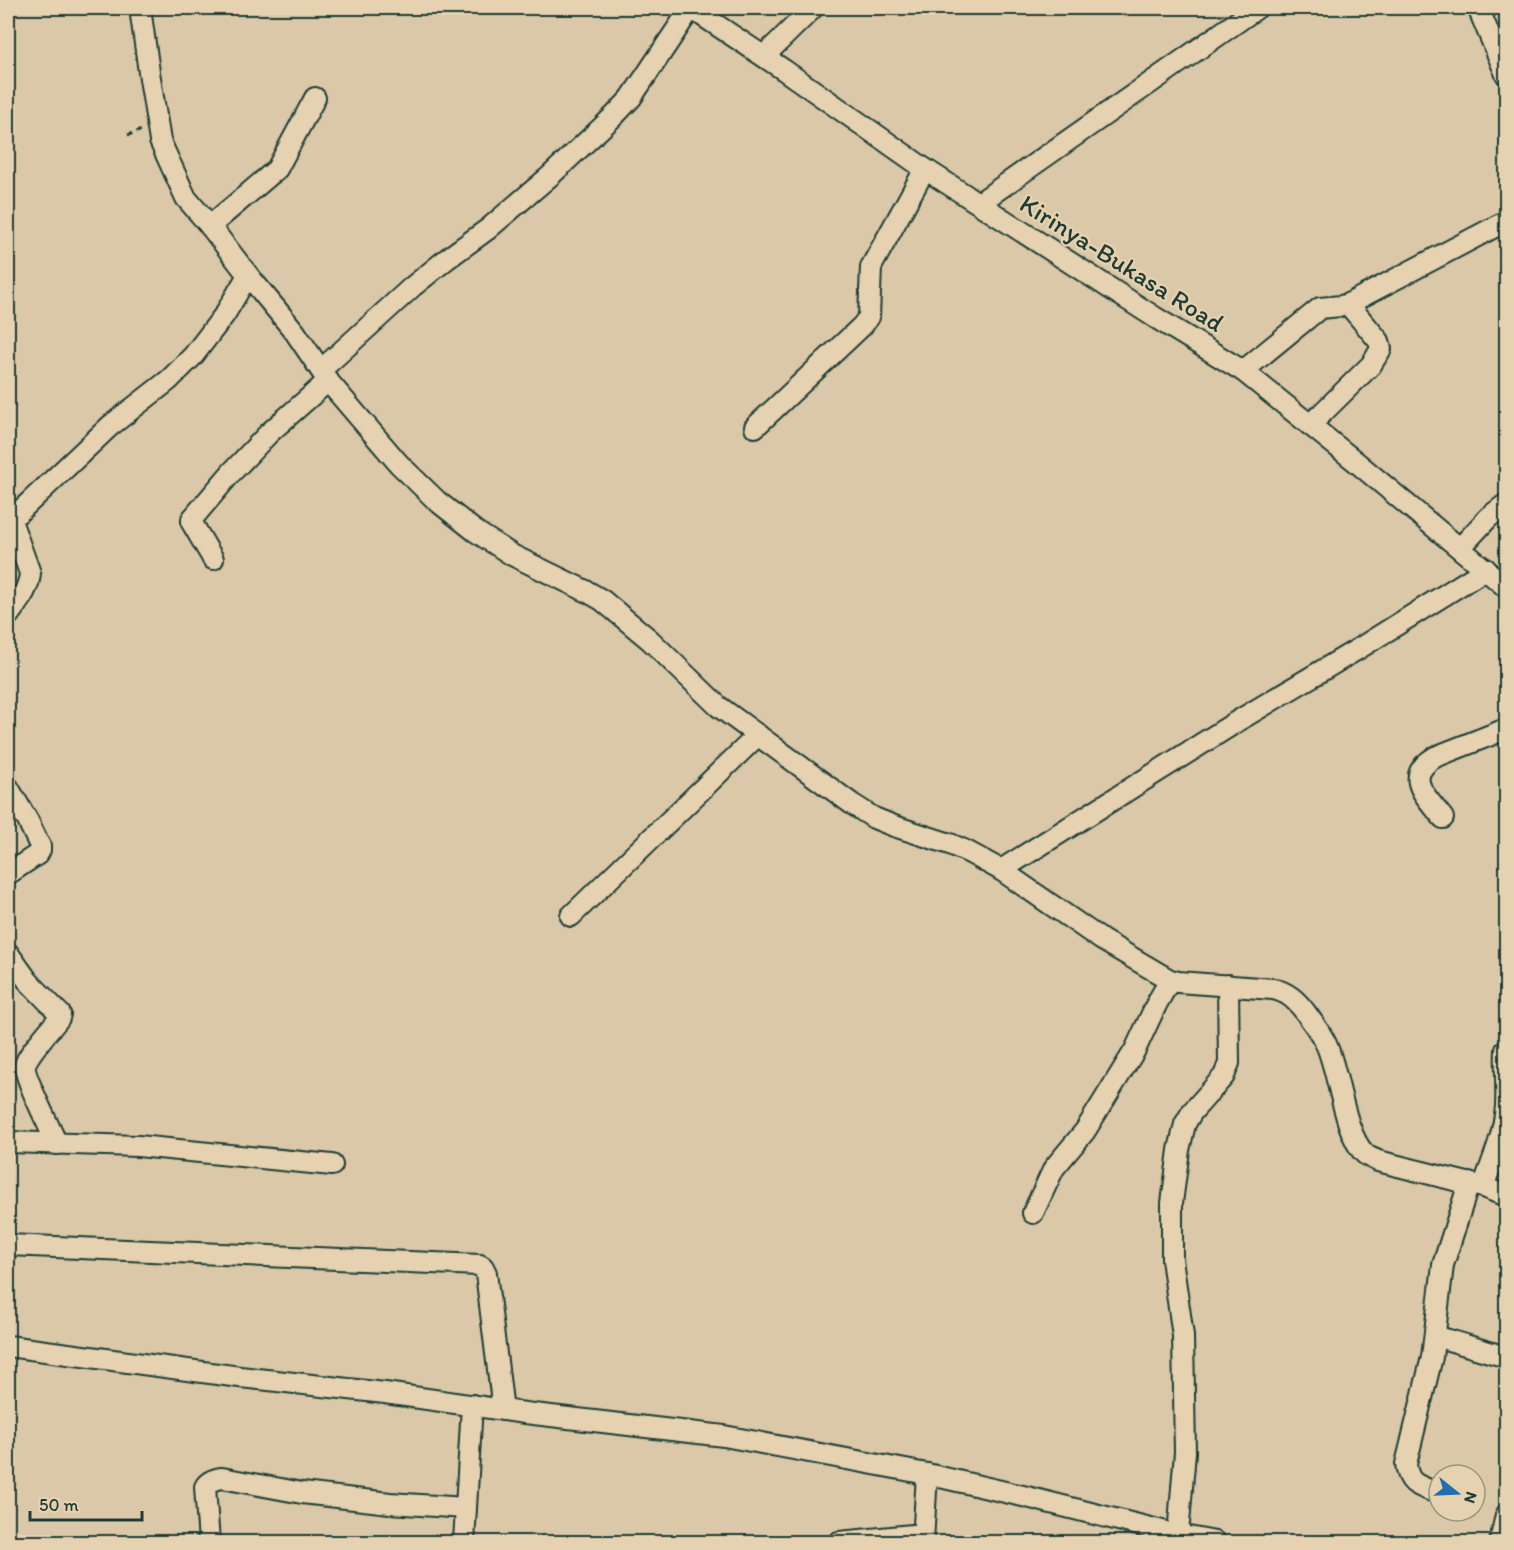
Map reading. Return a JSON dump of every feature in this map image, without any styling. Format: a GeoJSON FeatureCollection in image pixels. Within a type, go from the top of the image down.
{"type":"FeatureCollection","features":[{"type":"Feature","properties":{"kind":"street"},"geometry":{"type":"LineString","coordinates":[[140,8],[160,141],[186,198],[295,332],[324,376],[399,464],[437,501],[475,531],[512,555],[602,600],[650,640],[718,706],[874,818],[950,844],[1001,870],[1102,940],[1174,982],[1279,990],[1294,999],[1317,1028],[1327,1046],[1351,1129],[1366,1155],[1378,1161],[1476,1185],[1506,1196]]}},
{"type":"Feature","properties":{"kind":"street"},"geometry":{"type":"LineString","coordinates":[[213,559],[192,523],[192,519],[231,473],[412,287],[488,229],[550,176],[615,115],[631,98],[691,8]]}},
{"type":"Feature","properties":{"kind":"street","name":"Kirinya-Bukasa Road"},"geometry":{"type":"LineString","coordinates":[[691,8],[925,169],[1156,318],[1243,371],[1506,587]]}},
{"type":"Feature","properties":{"kind":"street"},"geometry":{"type":"LineString","coordinates":[[764,57],[813,8]]}},
{"type":"Feature","properties":{"kind":"street"},"geometry":{"type":"LineString","coordinates":[[979,204],[1257,8]]}},
{"type":"Feature","properties":{"kind":"street"},"geometry":{"type":"LineString","coordinates":[[1478,8],[1506,74]]}},
{"type":"Feature","properties":{"kind":"street"},"geometry":{"type":"LineString","coordinates":[[210,226],[277,169],[315,98]]}},
{"type":"Feature","properties":{"kind":"street"},"geometry":{"type":"LineString","coordinates":[[755,427],[869,317],[871,267],[925,169]]}},
{"type":"Feature","properties":{"kind":"street"},"geometry":{"type":"LineString","coordinates":[[1243,371],[1320,308],[1348,304],[1506,220]]}},
{"type":"Feature","properties":{"kind":"street"},"geometry":{"type":"LineString","coordinates":[[8,616],[25,592],[30,573],[8,515],[18,513],[110,426],[170,380],[193,356],[225,314],[248,275]]}},
{"type":"Feature","properties":{"kind":"street"},"geometry":{"type":"LineString","coordinates":[[1310,425],[1371,365],[1381,349],[1379,341],[1348,304]]}},
{"type":"Feature","properties":{"kind":"street"},"geometry":{"type":"LineString","coordinates":[[1460,548],[1489,517],[1506,504]]}},
{"type":"Feature","properties":{"kind":"street"},"geometry":{"type":"LineString","coordinates":[[1001,870],[1486,569]]}},
{"type":"Feature","properties":{"kind":"street"},"geometry":{"type":"LineString","coordinates":[[1443,818],[1418,783],[1425,763],[1506,729]]}},
{"type":"Feature","properties":{"kind":"street"},"geometry":{"type":"LineString","coordinates":[[571,916],[758,735]]}},
{"type":"Feature","properties":{"kind":"street"},"geometry":{"type":"LineString","coordinates":[[8,787],[28,821],[40,850],[38,854],[8,874]]}},
{"type":"Feature","properties":{"kind":"street"},"geometry":{"type":"LineString","coordinates":[[8,953],[28,981],[60,1014],[29,1057],[24,1068],[57,1144]]}},
{"type":"Feature","properties":{"kind":"street"},"geometry":{"type":"LineString","coordinates":[[1033,1213],[1053,1168],[1085,1131],[1135,1050],[1170,980]]}},
{"type":"Feature","properties":{"kind":"street"},"geometry":{"type":"LineString","coordinates":[[1178,1539],[1185,1452],[1183,1336],[1172,1259],[1172,1203],[1185,1124],[1192,1112],[1224,1076],[1229,1063],[1228,985]]}},
{"type":"Feature","properties":{"kind":"street"},"geometry":{"type":"LineString","coordinates":[[1427,1489],[1411,1481],[1407,1476],[1406,1464],[1432,1357],[1443,1264],[1476,1185],[1495,1157],[1502,1134],[1506,1050]]}},
{"type":"Feature","properties":{"kind":"street"},"geometry":{"type":"LineString","coordinates":[[8,1142],[138,1146],[332,1165]]}},
{"type":"Feature","properties":{"kind":"street"},"geometry":{"type":"LineString","coordinates":[[8,1245],[480,1265],[486,1273],[503,1410]]}},
{"type":"Feature","properties":{"kind":"street"},"geometry":{"type":"LineString","coordinates":[[1435,1336],[1506,1357]]}},
{"type":"Feature","properties":{"kind":"street"},"geometry":{"type":"LineString","coordinates":[[8,1346],[240,1377],[724,1436],[927,1474],[1027,1497],[1178,1539],[1215,1542]]}},
{"type":"Feature","properties":{"kind":"street"},"geometry":{"type":"LineString","coordinates":[[464,1542],[472,1406]]}},
{"type":"Feature","properties":{"kind":"street"},"geometry":{"type":"LineString","coordinates":[[839,1542],[923,1538],[927,1474]]}},
{"type":"Feature","properties":{"kind":"street"},"geometry":{"type":"LineString","coordinates":[[210,1542],[205,1487],[214,1479],[222,1478],[302,1493],[390,1503],[466,1508]]}},
{"type":"Feature","properties":{"kind":"street"},"geometry":{"type":"LineString","coordinates":[[1500,1542],[1506,1515]]}}]}
